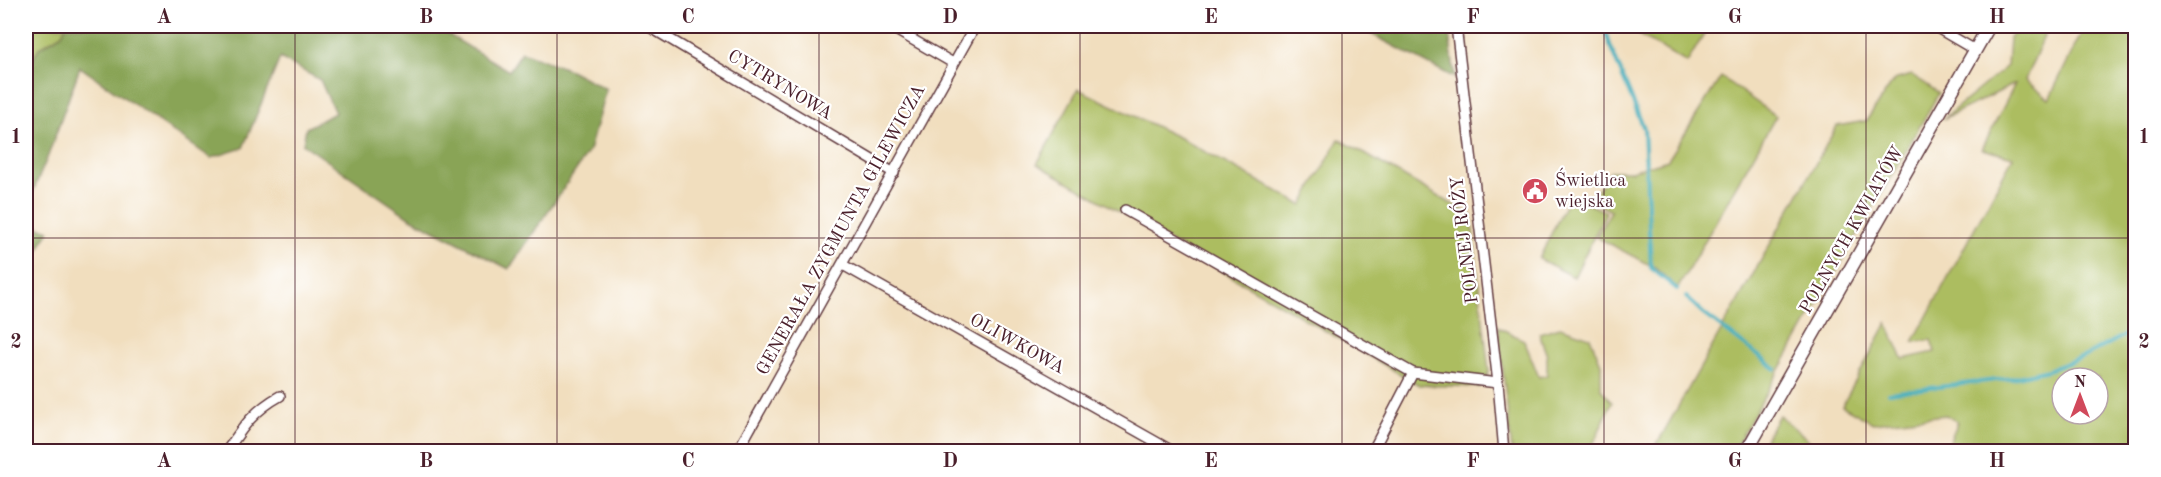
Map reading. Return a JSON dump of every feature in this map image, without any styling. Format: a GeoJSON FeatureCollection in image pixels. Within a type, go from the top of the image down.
{"type":"FeatureCollection","features":[{"type":"Feature","properties":{"kind":"street","name":"CYTRYNOWA"},"geometry":{"type":"LineString","coordinates":[[648,26],[894,173]]}},
{"type":"Feature","properties":{"kind":"street"},"geometry":{"type":"LineString","coordinates":[[889,26],[953,63]]}},
{"type":"Feature","properties":{"kind":"street","name":"GENERAŁA ZYGMUNTA GILEWICZA"},"geometry":{"type":"LineString","coordinates":[[737,452],[975,26]]}},
{"type":"Feature","properties":{"kind":"street","name":"POLNEJ RÓŻY"},"geometry":{"type":"LineString","coordinates":[[1456,26],[1504,452]]}},
{"type":"Feature","properties":{"kind":"street"},"geometry":{"type":"LineString","coordinates":[[1934,26],[1975,50]]}},
{"type":"Feature","properties":{"kind":"street","name":"POLNYCH KWIATÓW"},"geometry":{"type":"LineString","coordinates":[[1746,452],[1989,26]]}},
{"type":"Feature","properties":{"kind":"street"},"geometry":{"type":"LineString","coordinates":[[1125,210],[1413,373],[1498,383]]}},
{"type":"Feature","properties":{"kind":"street","name":"OLIWKOWA"},"geometry":{"type":"LineString","coordinates":[[843,265],[1174,452]]}},
{"type":"Feature","properties":{"kind":"street"},"geometry":{"type":"LineString","coordinates":[[1372,452],[1413,373]]}},
{"type":"Feature","properties":{"kind":"street"},"geometry":{"type":"LineString","coordinates":[[225,452],[244,425],[263,406],[280,396]]}},
{"type":"Feature","properties":{"kind":"green space"},"geometry":{"type":"Polygon","coordinates":[[[26,26],[66,26],[62,34],[39,48],[26,72],[26,26]]]}},
{"type":"Feature","properties":{"kind":"green space"},"geometry":{"type":"Polygon","coordinates":[[[66,26],[434,26],[509,71],[522,52],[570,70],[606,89],[589,151],[509,269],[409,217],[303,144],[306,128],[335,113],[320,80],[280,58],[243,148],[211,158],[80,67],[48,156],[26,208],[26,73],[39,48],[62,34],[66,26]]]}},
{"type":"Feature","properties":{"kind":"green space"},"geometry":{"type":"Polygon","coordinates":[[[1356,26],[1448,26],[1455,78],[1356,26]]]}},
{"type":"Feature","properties":{"kind":"green space"},"geometry":{"type":"Polygon","coordinates":[[[1624,26],[1709,26],[1687,63],[1624,26]]]}},
{"type":"Feature","properties":{"kind":"green space"},"geometry":{"type":"Polygon","coordinates":[[[2021,26],[2030,26],[2045,34],[2025,80],[2049,99],[2081,34],[2072,26],[2135,26],[2135,451],[1945,451],[1958,422],[1946,415],[1873,423],[1842,406],[1887,323],[1903,359],[1935,352],[1931,340],[1913,342],[2013,157],[1982,149],[2015,84],[1943,119],[2007,66],[2009,38],[2021,26]]]}},
{"type":"Feature","properties":{"kind":"green space"},"geometry":{"type":"Polygon","coordinates":[[[1912,75],[1939,93],[1733,451],[1653,451],[1837,126],[1866,121],[1894,80],[1912,75]]]}},
{"type":"Feature","properties":{"kind":"green space"},"geometry":{"type":"Polygon","coordinates":[[[1721,77],[1776,116],[1678,288],[1654,267],[1596,237],[1611,211],[1591,201],[1610,171],[1631,171],[1668,160],[1721,77]]]}},
{"type":"Feature","properties":{"kind":"green space"},"geometry":{"type":"Polygon","coordinates":[[[1078,89],[1180,138],[1302,205],[1339,139],[1471,215],[1489,372],[1480,387],[1419,385],[1037,164],[1078,89]]]}},
{"type":"Feature","properties":{"kind":"green space"},"geometry":{"type":"Polygon","coordinates":[[[1570,195],[1606,212],[1574,277],[1539,259],[1570,195]]]}},
{"type":"Feature","properties":{"kind":"green space"},"geometry":{"type":"Polygon","coordinates":[[[26,221],[49,231],[26,272],[26,221]]]}},
{"type":"Feature","properties":{"kind":"green space"},"geometry":{"type":"Polygon","coordinates":[[[1498,327],[1524,340],[1539,377],[1547,375],[1547,356],[1539,333],[1560,327],[1590,337],[1601,364],[1601,389],[1612,402],[1591,449],[1595,451],[1512,451],[1498,327]]]}},
{"type":"Feature","properties":{"kind":"green space"},"geometry":{"type":"Polygon","coordinates":[[[1779,415],[1814,445],[1818,451],[1759,451],[1779,415]]]}},
{"type":"Feature","properties":{"kind":"waterway"},"geometry":{"type":"LineString","coordinates":[[1604,26],[1644,129],[1651,268],[1677,289]]}},
{"type":"Feature","properties":{"kind":"waterway"},"geometry":{"type":"LineString","coordinates":[[1686,297],[1704,314],[1776,369]]}},
{"type":"Feature","properties":{"kind":"waterway"},"geometry":{"type":"LineString","coordinates":[[1888,393],[2013,378],[2048,370],[2086,356],[2136,329]]}},
{"type":"Feature","properties":{"kind":"place","name":"Świetlica wiejska"},"geometry":{"type":"Point","coordinates":[1535,191]}}]}
